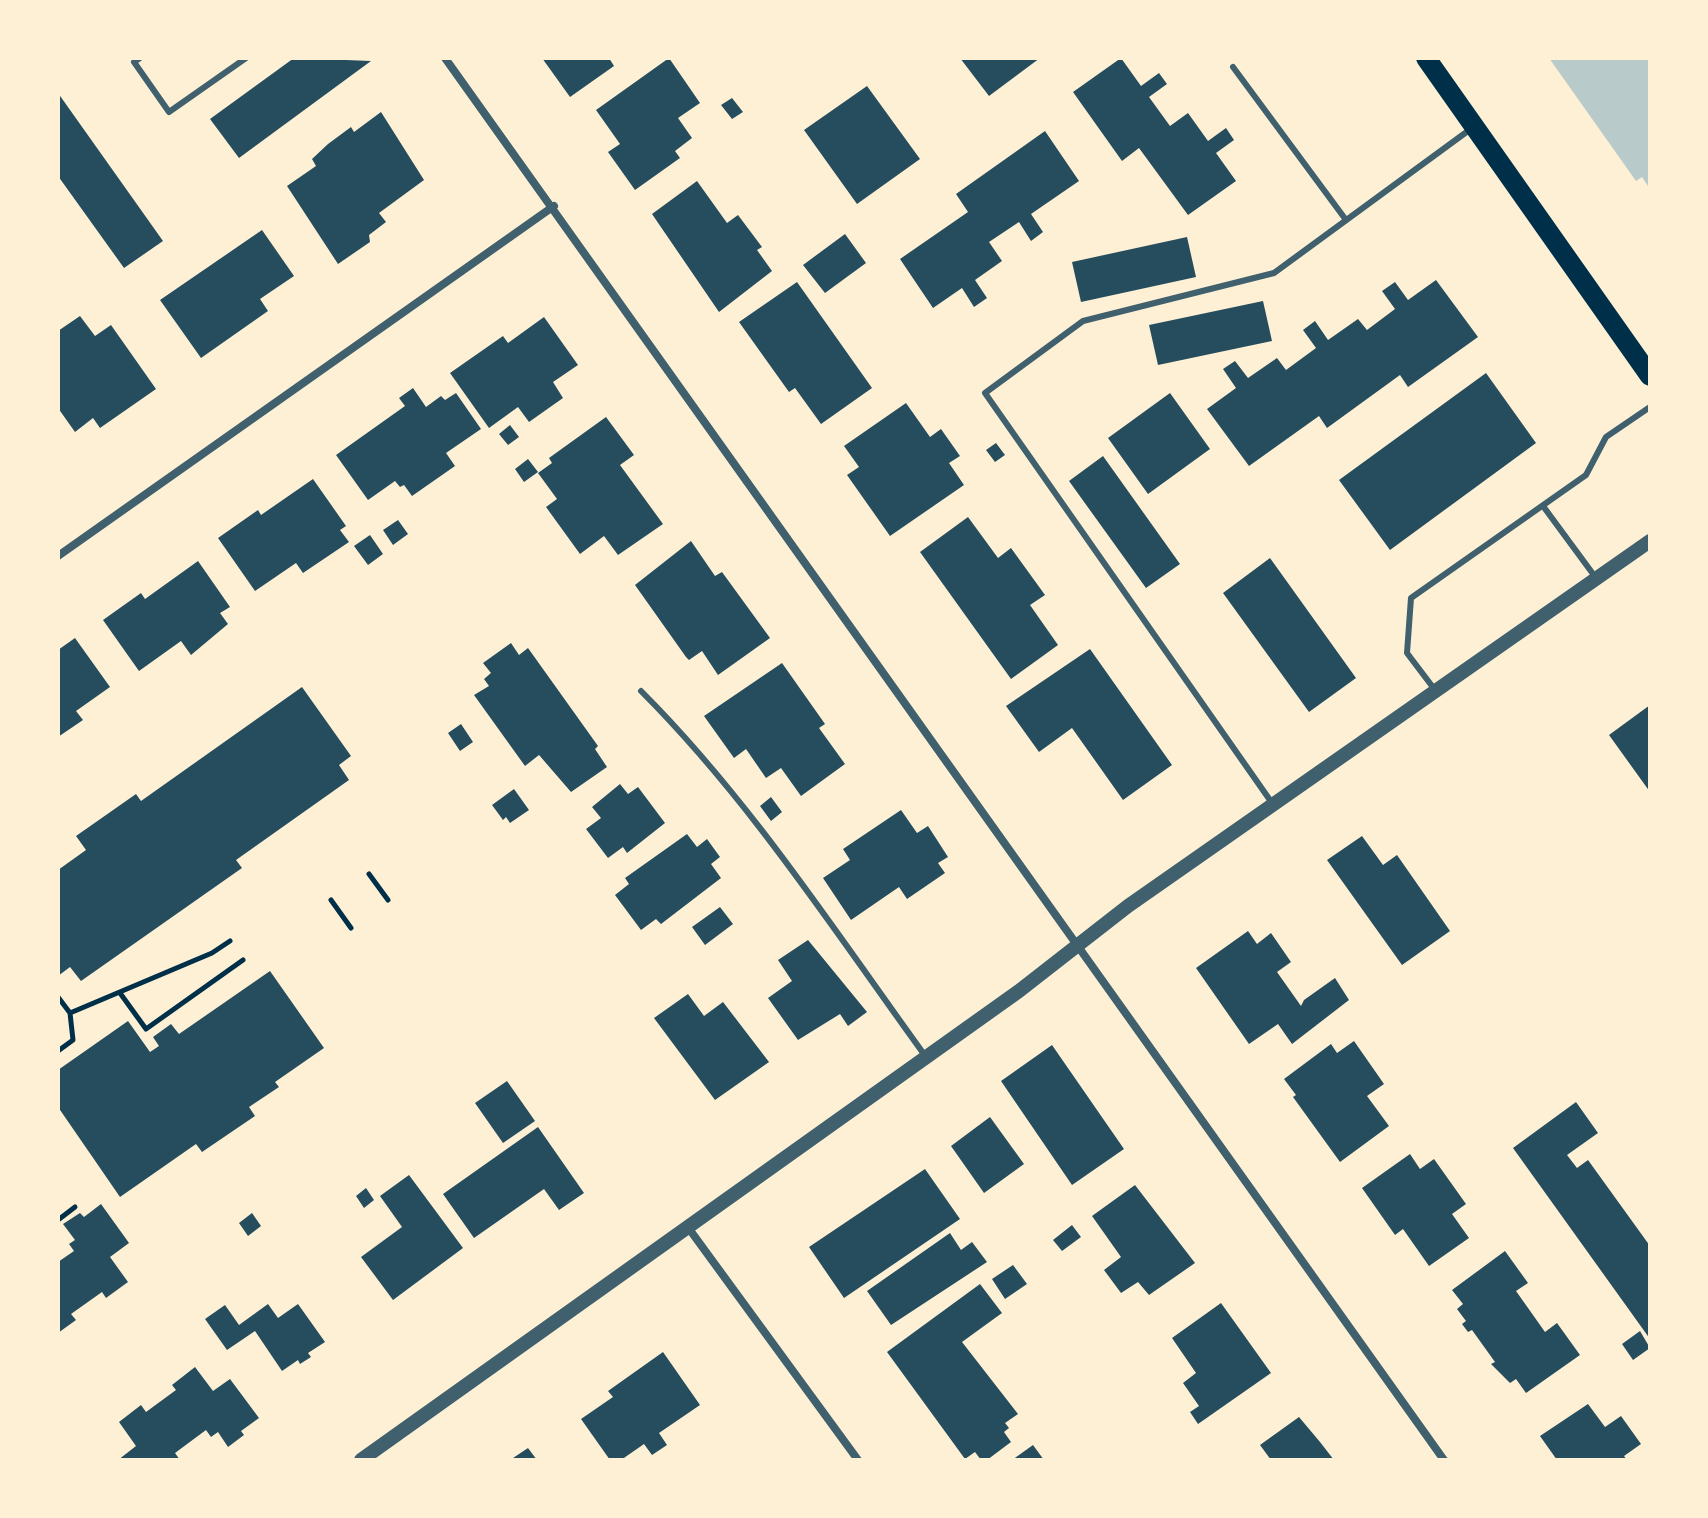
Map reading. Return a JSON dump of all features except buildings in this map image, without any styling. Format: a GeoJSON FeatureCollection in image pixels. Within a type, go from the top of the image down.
{"type":"FeatureCollection","features":[{"type":"Feature","properties":{"kind":"main road"},"geometry":{"type":"LineString","coordinates":[[1426,58],[1650,376]]}},
{"type":"Feature","properties":{"kind":"street"},"geometry":{"type":"LineString","coordinates":[[445,58],[554,206],[1444,1460]]}},
{"type":"Feature","properties":{"kind":"street"},"geometry":{"type":"LineString","coordinates":[[58,556],[554,206]]}},
{"type":"Feature","properties":{"kind":"street"},"geometry":{"type":"LineString","coordinates":[[361,1460],[1273,805],[1650,541]]}},
{"type":"Feature","properties":{"kind":"street"},"geometry":{"type":"LineString","coordinates":[[687,1226],[858,1460]]}},
{"type":"Feature","properties":{"kind":"lane"},"geometry":{"type":"LineString","coordinates":[[140,58],[134,62],[169,112],[246,58]]}},
{"type":"Feature","properties":{"kind":"lane"},"geometry":{"type":"LineString","coordinates":[[1233,67],[1346,220]]}},
{"type":"Feature","properties":{"kind":"lane"},"geometry":{"type":"LineString","coordinates":[[1273,805],[985,393],[1083,321],[1274,273],[1475,126]]}},
{"type":"Feature","properties":{"kind":"lane"},"geometry":{"type":"LineString","coordinates":[[1436,691],[1407,653],[1411,598],[1586,475],[1606,437],[1650,407]]}},
{"type":"Feature","properties":{"kind":"lane"},"geometry":{"type":"LineString","coordinates":[[1543,506],[1596,578]]}},
{"type":"Feature","properties":{"kind":"lane"},"geometry":{"type":"LineString","coordinates":[[641,691],[683,733],[757,828],[926,1057]]}},
{"type":"Feature","properties":{"kind":"path"},"geometry":{"type":"LineString","coordinates":[[369,874],[388,900]]}},
{"type":"Feature","properties":{"kind":"path"},"geometry":{"type":"LineString","coordinates":[[331,900],[351,928]]}},
{"type":"Feature","properties":{"kind":"path"},"geometry":{"type":"LineString","coordinates":[[70,1013],[212,953],[230,941]]}},
{"type":"Feature","properties":{"kind":"path"},"geometry":{"type":"LineString","coordinates":[[120,993],[146,1029],[243,960]]}},
{"type":"Feature","properties":{"kind":"path"},"geometry":{"type":"LineString","coordinates":[[58,997],[70,1013],[73,1040],[58,1051]]}},
{"type":"Feature","properties":{"kind":"path"},"geometry":{"type":"LineString","coordinates":[[58,1220],[75,1207]]}},
{"type":"Feature","properties":{"kind":"shaded area"},"geometry":{"type":"Polygon","coordinates":[[[1549,58],[1650,58],[1650,189],[1642,177],[1636,181],[1549,58]]]}}]}
